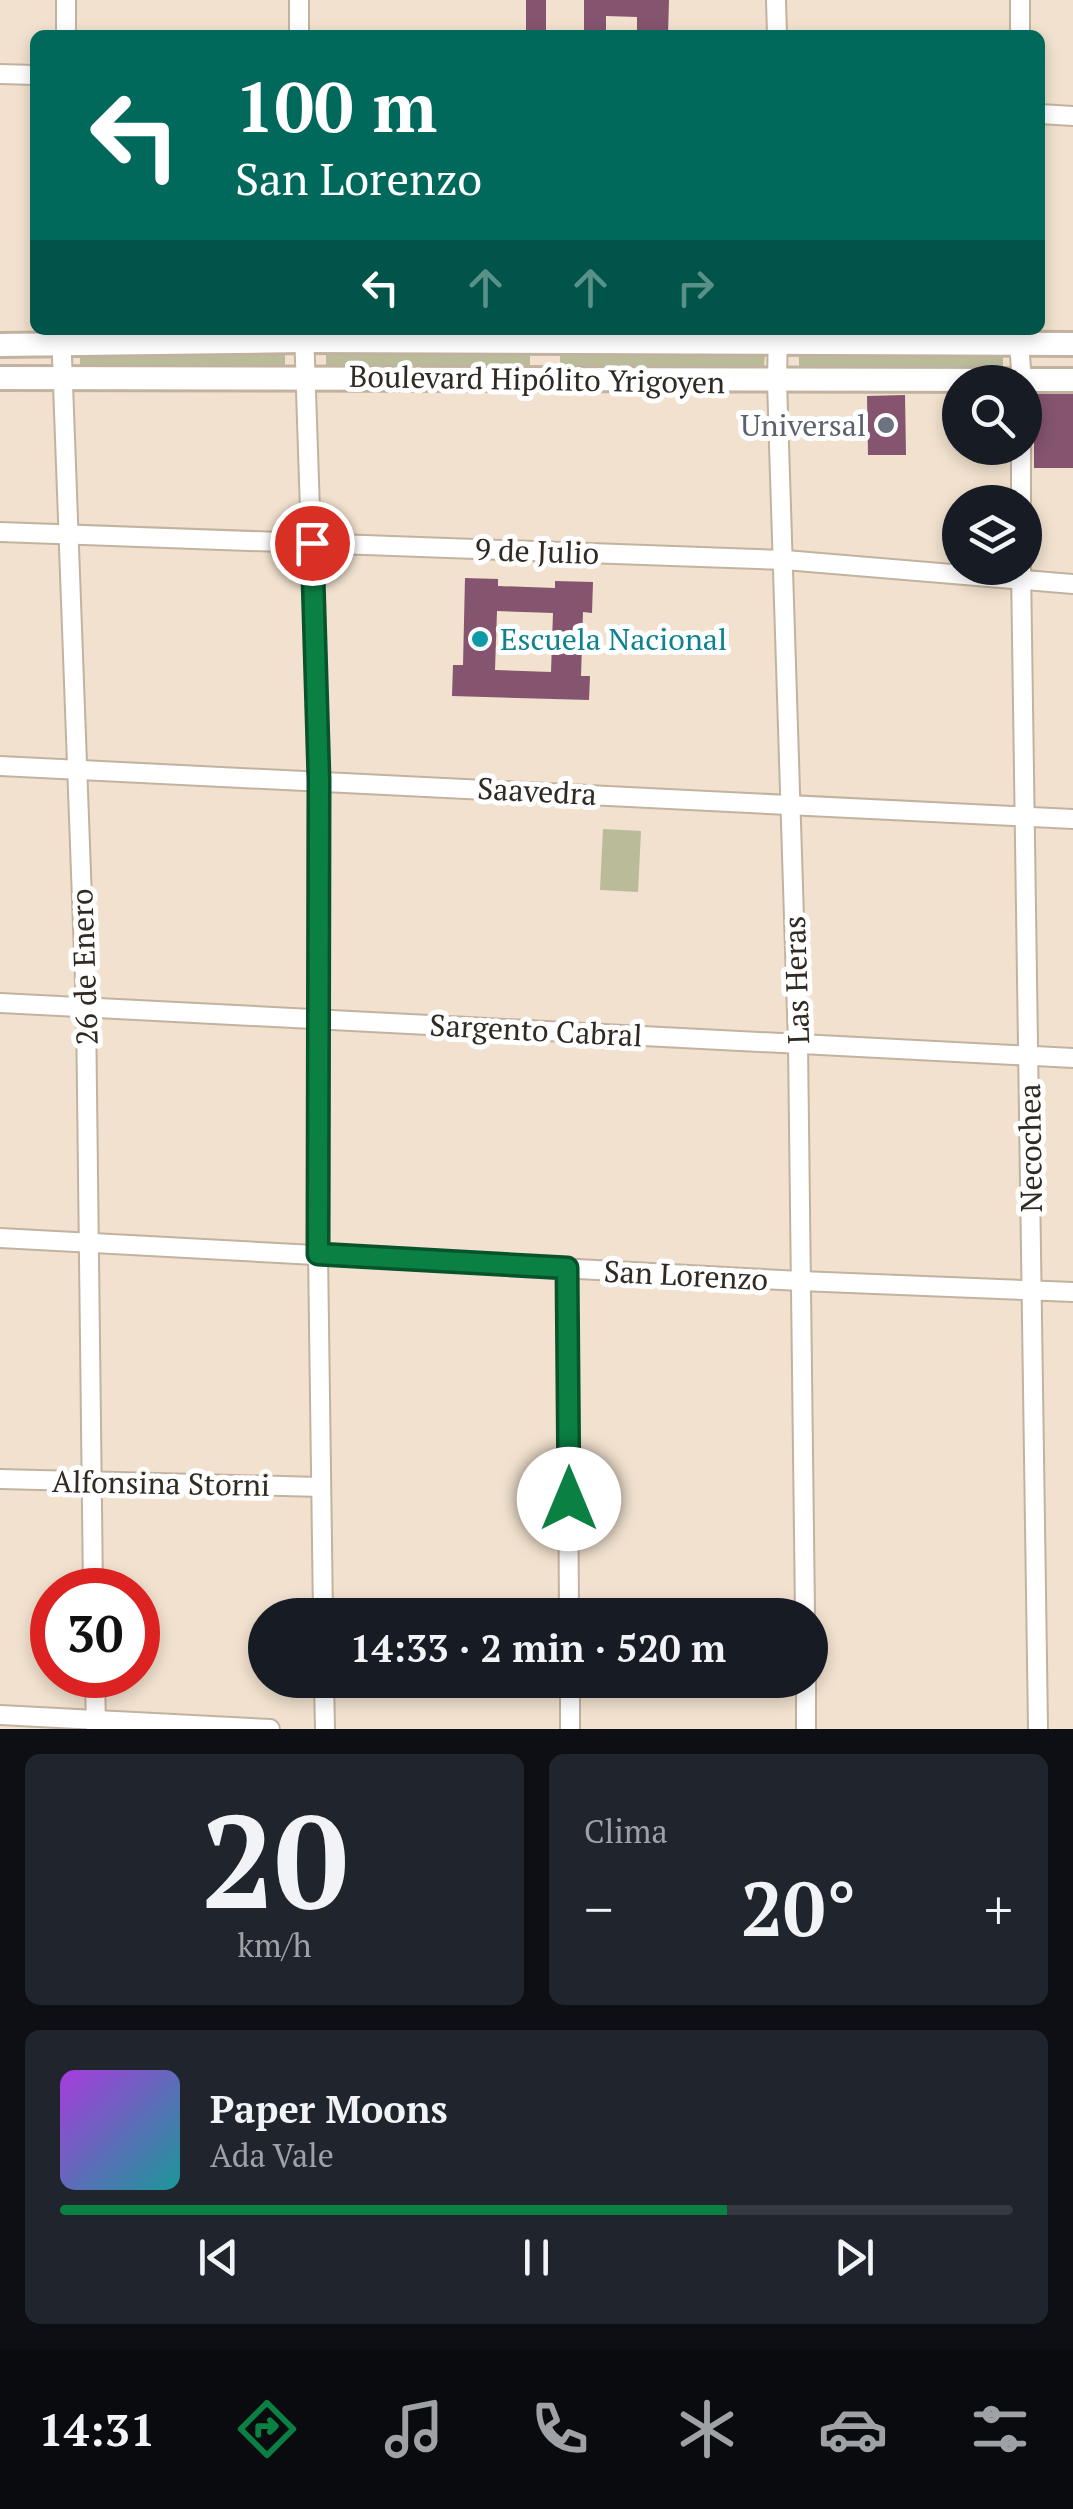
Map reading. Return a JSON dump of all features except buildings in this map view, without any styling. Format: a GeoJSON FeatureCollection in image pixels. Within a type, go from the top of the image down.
{"type":"FeatureCollection","features":[{"type":"Feature","properties":{"kind":"main road","name":"Boulevard Hipólito Yrigoyen"},"geometry":{"type":"LineString","coordinates":[[0,345],[61,338],[304,336],[544,343],[1018,336],[1073,344]]}},
{"type":"Feature","properties":{"kind":"main road"},"geometry":{"type":"LineString","coordinates":[[544,343],[544,379]]}},
{"type":"Feature","properties":{"kind":"main road","name":"Boulevard Hipólito Yrigoyen"},"geometry":{"type":"LineString","coordinates":[[0,378],[942,381]]}},
{"type":"Feature","properties":{"kind":"main road","name":"Boulevard Hipólito Yrigoyen"},"geometry":{"type":"LineString","coordinates":[[1042,381],[1073,380]]}},
{"type":"Feature","properties":{"kind":"street"},"geometry":{"type":"LineString","coordinates":[[66,0],[66,30]]}},
{"type":"Feature","properties":{"kind":"street"},"geometry":{"type":"LineString","coordinates":[[299,0],[299,30]]}},
{"type":"Feature","properties":{"kind":"street"},"geometry":{"type":"LineString","coordinates":[[776,0],[777,30]]}},
{"type":"Feature","properties":{"kind":"street"},"geometry":{"type":"LineString","coordinates":[[1020,0],[1020,30]]}},
{"type":"Feature","properties":{"kind":"street"},"geometry":{"type":"LineString","coordinates":[[0,74],[30,75]]}},
{"type":"Feature","properties":{"kind":"street"},"geometry":{"type":"LineString","coordinates":[[1045,114],[1073,116]]}},
{"type":"Feature","properties":{"kind":"street"},"geometry":{"type":"LineString","coordinates":[[304,336],[319,780],[318,1254],[323,1598]]}},
{"type":"Feature","properties":{"kind":"street"},"geometry":{"type":"LineString","coordinates":[[1018,336],[1021,365]]}},
{"type":"Feature","properties":{"kind":"street","name":"Las Heras"},"geometry":{"type":"LineString","coordinates":[[778,337],[798,1044],[805,1598]]}},
{"type":"Feature","properties":{"kind":"street","name":"26 de Enero"},"geometry":{"type":"LineString","coordinates":[[61,338],[86,1008],[92,1568]]}},
{"type":"Feature","properties":{"kind":"street","name":"9 de Julio"},"geometry":{"type":"LineString","coordinates":[[0,532],[785,560],[942,569]]}},
{"type":"Feature","properties":{"kind":"street","name":"9 de Julio"},"geometry":{"type":"LineString","coordinates":[[1042,578],[1073,584]]}},
{"type":"Feature","properties":{"kind":"street","name":"Necochea"},"geometry":{"type":"LineString","coordinates":[[1021,585],[1038,1729]]}},
{"type":"Feature","properties":{"kind":"street","name":"Saavedra"},"geometry":{"type":"LineString","coordinates":[[0,766],[1073,819]]}},
{"type":"Feature","properties":{"kind":"street","name":"Sargento Cabral"},"geometry":{"type":"LineString","coordinates":[[0,1003],[1073,1058]]}},
{"type":"Feature","properties":{"kind":"street","name":"San Lorenzo"},"geometry":{"type":"LineString","coordinates":[[0,1238],[1073,1292]]}},
{"type":"Feature","properties":{"kind":"street"},"geometry":{"type":"LineString","coordinates":[[567,1268],[570,1598]]}},
{"type":"Feature","properties":{"kind":"street","name":"Alfonsina Storni"},"geometry":{"type":"LineString","coordinates":[[0,1479],[321,1487]]}},
{"type":"Feature","properties":{"kind":"street"},"geometry":{"type":"LineString","coordinates":[[95,1698],[96,1724]]}},
{"type":"Feature","properties":{"kind":"street"},"geometry":{"type":"LineString","coordinates":[[324,1698],[325,1729]]}},
{"type":"Feature","properties":{"kind":"street"},"geometry":{"type":"LineString","coordinates":[[570,1698],[570,1729]]}},
{"type":"Feature","properties":{"kind":"street"},"geometry":{"type":"LineString","coordinates":[[806,1698],[806,1729]]}},
{"type":"Feature","properties":{"kind":"street"},"geometry":{"type":"LineString","coordinates":[[0,1715],[96,1724],[270,1729]]}},
{"type":"Feature","properties":{"kind":"green space"},"geometry":{"type":"Polygon","coordinates":[[[80,354],[285,354],[285,367],[80,367],[80,354]]]}},
{"type":"Feature","properties":{"kind":"green space"},"geometry":{"type":"Polygon","coordinates":[[[326,354],[530,354],[530,367],[326,367],[326,354]]]}},
{"type":"Feature","properties":{"kind":"green space"},"geometry":{"type":"Polygon","coordinates":[[[560,354],[765,354],[764,367],[560,367],[560,354]]]}},
{"type":"Feature","properties":{"kind":"green space"},"geometry":{"type":"Polygon","coordinates":[[[799,356],[1003,356],[1003,365],[942,365],[942,369],[799,369],[799,356]]]}},
{"type":"Feature","properties":{"kind":"green space"},"geometry":{"type":"Polygon","coordinates":[[[603,829],[641,831],[638,892],[600,890],[603,829]]]}},
{"type":"Feature","properties":{"kind":"place","name":"Universal"},"geometry":{"type":"Point","coordinates":[886,425]}},
{"type":"Feature","properties":{"kind":"place","name":"Escuela Nacional"},"geometry":{"type":"Point","coordinates":[480,639]}},
{"type":"Feature","properties":{"kind":"route"},"geometry":{"type":"LineString","coordinates":[[312,543],[319,780],[318,1254],[567,1268],[569,1499]]}}]}
